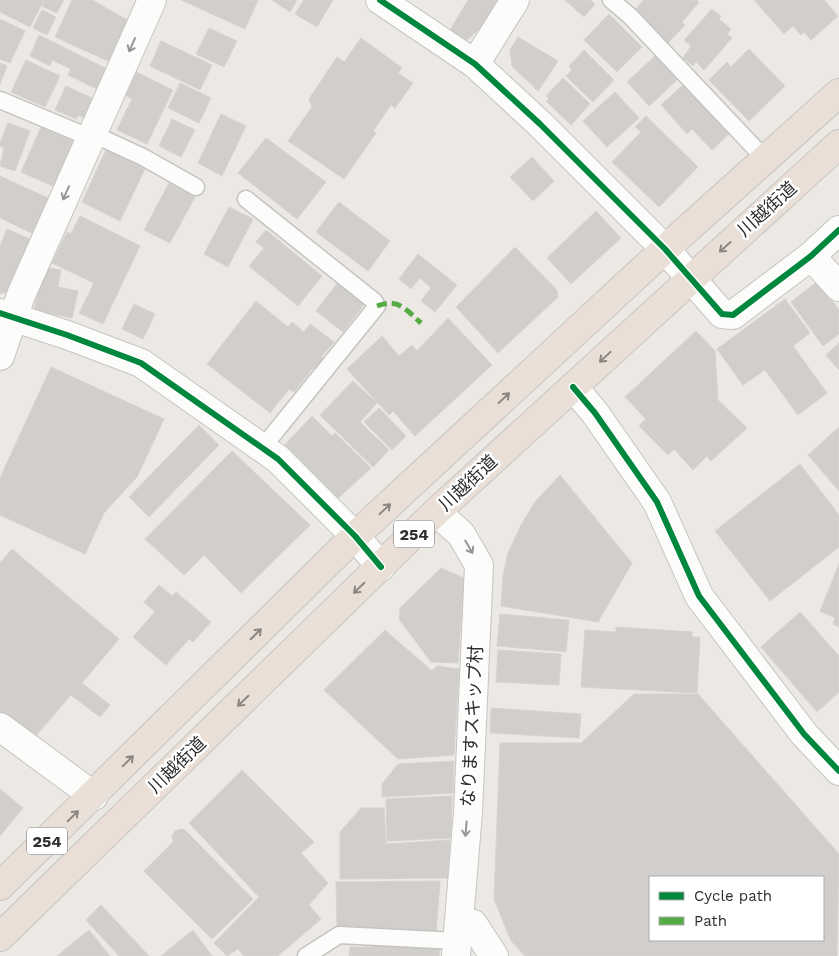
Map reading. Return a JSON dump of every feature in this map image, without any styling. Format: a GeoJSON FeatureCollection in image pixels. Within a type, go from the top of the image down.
{"type":"FeatureCollection","features":[{"type":"Feature","properties":{"kind":"highway","name":"川越街道"},"geometry":{"type":"LineString","coordinates":[[0,886],[94,796],[355,536],[665,249],[839,93]]}},
{"type":"Feature","properties":{"kind":"highway","name":"川越街道"},"geometry":{"type":"LineString","coordinates":[[0,937],[436,512],[691,277],[839,144]]}},
{"type":"Feature","properties":{"kind":"street"},"geometry":{"type":"LineString","coordinates":[[380,0],[476,64],[540,124],[665,249],[722,314],[733,315],[811,256],[839,230]]}},
{"type":"Feature","properties":{"kind":"street"},"geometry":{"type":"LineString","coordinates":[[476,64],[515,0]]}},
{"type":"Feature","properties":{"kind":"street"},"geometry":{"type":"LineString","coordinates":[[0,356],[7,315],[21,295],[92,136],[149,1]]}},
{"type":"Feature","properties":{"kind":"street"},"geometry":{"type":"LineString","coordinates":[[811,256],[839,287]]}},
{"type":"Feature","properties":{"kind":"street"},"geometry":{"type":"LineString","coordinates":[[7,315],[67,334],[141,362],[264,447],[355,536],[381,566]]}},
{"type":"Feature","properties":{"kind":"street"},"geometry":{"type":"LineString","coordinates":[[573,387],[595,413],[657,502],[699,596],[804,734],[839,771]]}},
{"type":"Feature","properties":{"kind":"street","name":"なりますスキップ村"},"geometry":{"type":"LineString","coordinates":[[436,512],[461,534],[479,564],[468,812],[457,939]]}},
{"type":"Feature","properties":{"kind":"street"},"geometry":{"type":"LineString","coordinates":[[0,727],[94,796]]}},
{"type":"Feature","properties":{"kind":"street"},"geometry":{"type":"LineString","coordinates":[[457,939],[473,924],[494,956]]}},
{"type":"Feature","properties":{"kind":"lane"},"geometry":{"type":"LineString","coordinates":[[611,0],[630,16],[766,160]]}},
{"type":"Feature","properties":{"kind":"lane"},"geometry":{"type":"LineString","coordinates":[[0,100],[143,157],[196,187]]}},
{"type":"Feature","properties":{"kind":"lane"},"geometry":{"type":"LineString","coordinates":[[246,198],[374,301],[377,306],[375,311],[264,447]]}},
{"type":"Feature","properties":{"kind":"lane"},"geometry":{"type":"LineString","coordinates":[[306,956],[339,935],[457,939]]}},
{"type":"Feature","properties":{"kind":"building"},"geometry":{"type":"Polygon","coordinates":[[[0,0],[44,0],[30,27],[0,12],[0,0]]]}},
{"type":"Feature","properties":{"kind":"building"},"geometry":{"type":"Polygon","coordinates":[[[45,0],[64,0],[57,13],[42,6],[45,0]]]}},
{"type":"Feature","properties":{"kind":"building"},"geometry":{"type":"Polygon","coordinates":[[[72,0],[92,0],[129,21],[110,62],[55,37],[72,0]]]}},
{"type":"Feature","properties":{"kind":"building"},"geometry":{"type":"Polygon","coordinates":[[[181,0],[258,0],[245,29],[181,0]]]}},
{"type":"Feature","properties":{"kind":"building"},"geometry":{"type":"Polygon","coordinates":[[[272,0],[297,0],[290,12],[272,0]]]}},
{"type":"Feature","properties":{"kind":"building"},"geometry":{"type":"Polygon","coordinates":[[[304,0],[333,0],[317,27],[295,14],[304,0]]]}},
{"type":"Feature","properties":{"kind":"building"},"geometry":{"type":"Polygon","coordinates":[[[468,0],[499,0],[485,24],[467,40],[450,30],[468,0]]]}},
{"type":"Feature","properties":{"kind":"building"},"geometry":{"type":"Polygon","coordinates":[[[565,0],[590,0],[595,4],[584,17],[565,0]]]}},
{"type":"Feature","properties":{"kind":"building"},"geometry":{"type":"Polygon","coordinates":[[[644,0],[697,0],[699,2],[682,22],[685,25],[668,43],[633,12],[644,0]]]}},
{"type":"Feature","properties":{"kind":"building"},"geometry":{"type":"Polygon","coordinates":[[[754,0],[824,0],[838,16],[811,40],[804,32],[801,35],[793,26],[784,34],[754,0]]]}},
{"type":"Feature","properties":{"kind":"building"},"geometry":{"type":"Polygon","coordinates":[[[712,9],[721,16],[719,19],[731,29],[727,34],[732,38],[704,70],[696,62],[693,66],[683,58],[691,46],[684,40],[712,9]]]}},
{"type":"Feature","properties":{"kind":"building"},"geometry":{"type":"Polygon","coordinates":[[[42,10],[56,17],[47,35],[33,28],[42,10]]]}},
{"type":"Feature","properties":{"kind":"building"},"geometry":{"type":"Polygon","coordinates":[[[609,14],[642,47],[617,72],[584,40],[609,14]]]}},
{"type":"Feature","properties":{"kind":"building"},"geometry":{"type":"Polygon","coordinates":[[[0,19],[25,31],[10,63],[0,59],[0,19]]]}},
{"type":"Feature","properties":{"kind":"building"},"geometry":{"type":"Polygon","coordinates":[[[209,28],[237,41],[224,67],[196,54],[209,28]]]}},
{"type":"Feature","properties":{"kind":"building"},"geometry":{"type":"Polygon","coordinates":[[[39,35],[111,71],[101,91],[68,75],[71,69],[52,60],[50,66],[30,56],[39,35]]]}},
{"type":"Feature","properties":{"kind":"building"},"geometry":{"type":"Polygon","coordinates":[[[518,37],[558,61],[538,91],[512,66],[510,50],[518,37]]]}},
{"type":"Feature","properties":{"kind":"building"},"geometry":{"type":"Polygon","coordinates":[[[361,38],[402,68],[398,73],[413,83],[395,108],[391,105],[373,131],[376,133],[344,179],[288,141],[312,107],[309,99],[337,57],[344,62],[361,38]]]}},
{"type":"Feature","properties":{"kind":"building"},"geometry":{"type":"Polygon","coordinates":[[[161,41],[212,65],[200,90],[150,66],[161,41]]]}},
{"type":"Feature","properties":{"kind":"building"},"geometry":{"type":"Polygon","coordinates":[[[749,49],[785,86],[749,121],[709,80],[727,62],[731,67],[749,49]]]}},
{"type":"Feature","properties":{"kind":"building"},"geometry":{"type":"Polygon","coordinates":[[[584,50],[614,80],[593,102],[566,76],[572,70],[569,66],[584,50]]]}},
{"type":"Feature","properties":{"kind":"building"},"geometry":{"type":"Polygon","coordinates":[[[656,55],[678,79],[649,106],[627,82],[656,55]]]}},
{"type":"Feature","properties":{"kind":"building"},"geometry":{"type":"Polygon","coordinates":[[[26,60],[60,76],[45,107],[11,92],[26,60]]]}},
{"type":"Feature","properties":{"kind":"building"},"geometry":{"type":"Polygon","coordinates":[[[0,63],[7,66],[0,84],[0,63]]]}},
{"type":"Feature","properties":{"kind":"building"},"geometry":{"type":"Polygon","coordinates":[[[136,72],[173,90],[147,144],[117,130],[132,99],[125,95],[136,72]]]}},
{"type":"Feature","properties":{"kind":"building"},"geometry":{"type":"Polygon","coordinates":[[[563,78],[590,104],[571,125],[546,101],[549,98],[546,96],[563,78]]]}},
{"type":"Feature","properties":{"kind":"building"},"geometry":{"type":"Polygon","coordinates":[[[180,83],[211,98],[199,123],[168,108],[180,83]]]}},
{"type":"Feature","properties":{"kind":"building"},"geometry":{"type":"Polygon","coordinates":[[[684,84],[733,130],[712,150],[692,129],[687,134],[661,105],[684,84]]]}},
{"type":"Feature","properties":{"kind":"building"},"geometry":{"type":"Polygon","coordinates":[[[66,86],[98,101],[89,120],[78,115],[76,119],[55,110],[66,86]]]}},
{"type":"Feature","properties":{"kind":"building"},"geometry":{"type":"Polygon","coordinates":[[[615,92],[639,118],[607,147],[583,121],[615,92]]]}},
{"type":"Feature","properties":{"kind":"building"},"geometry":{"type":"Polygon","coordinates":[[[221,114],[246,126],[222,176],[198,163],[221,114]]]}},
{"type":"Feature","properties":{"kind":"building"},"geometry":{"type":"Polygon","coordinates":[[[646,116],[698,167],[659,207],[612,162],[641,132],[635,127],[646,116]]]}},
{"type":"Feature","properties":{"kind":"building"},"geometry":{"type":"Polygon","coordinates":[[[172,119],[195,130],[181,157],[159,146],[172,119]]]}},
{"type":"Feature","properties":{"kind":"building"},"geometry":{"type":"Polygon","coordinates":[[[8,123],[30,131],[15,171],[0,166],[4,148],[0,146],[0,143],[8,123]]]}},
{"type":"Feature","properties":{"kind":"building"},"geometry":{"type":"Polygon","coordinates":[[[41,127],[75,142],[55,187],[21,172],[41,127]]]}},
{"type":"Feature","properties":{"kind":"building"},"geometry":{"type":"Polygon","coordinates":[[[266,138],[326,182],[297,219],[238,173],[266,138]]]}},
{"type":"Feature","properties":{"kind":"building"},"geometry":{"type":"Polygon","coordinates":[[[106,150],[145,169],[120,221],[82,202],[106,150]]]}},
{"type":"Feature","properties":{"kind":"building"},"geometry":{"type":"Polygon","coordinates":[[[532,157],[554,181],[533,201],[510,177],[532,157]]]}},
{"type":"Feature","properties":{"kind":"building"},"geometry":{"type":"Polygon","coordinates":[[[0,176],[57,202],[40,237],[0,218],[0,176]]]}},
{"type":"Feature","properties":{"kind":"building"},"geometry":{"type":"Polygon","coordinates":[[[169,183],[195,197],[170,243],[144,230],[169,183]]]}},
{"type":"Feature","properties":{"kind":"building"},"geometry":{"type":"Polygon","coordinates":[[[339,202],[390,241],[368,271],[316,232],[339,202]]]}},
{"type":"Feature","properties":{"kind":"building"},"geometry":{"type":"Polygon","coordinates":[[[229,207],[253,219],[228,267],[204,254],[229,207]]]}},
{"type":"Feature","properties":{"kind":"building"},"geometry":{"type":"Polygon","coordinates":[[[596,211],[621,238],[571,284],[547,258],[596,211]]]}},
{"type":"Feature","properties":{"kind":"building"},"geometry":{"type":"Polygon","coordinates":[[[80,216],[140,246],[103,324],[79,313],[94,283],[52,263],[67,232],[71,234],[80,216]]]}},
{"type":"Feature","properties":{"kind":"building"},"geometry":{"type":"Polygon","coordinates":[[[7,229],[32,240],[11,290],[0,294],[0,246],[7,229]]]}},
{"type":"Feature","properties":{"kind":"building"},"geometry":{"type":"Polygon","coordinates":[[[266,230],[322,276],[298,306],[249,266],[264,248],[256,242],[266,230]]]}},
{"type":"Feature","properties":{"kind":"building"},"geometry":{"type":"Polygon","coordinates":[[[515,247],[557,290],[558,297],[498,353],[456,307],[515,247]]]}},
{"type":"Feature","properties":{"kind":"building"},"geometry":{"type":"Polygon","coordinates":[[[418,254],[457,285],[435,312],[421,301],[431,288],[420,278],[411,289],[399,279],[418,254]]]}},
{"type":"Feature","properties":{"kind":"building"},"geometry":{"type":"Polygon","coordinates":[[[43,267],[61,270],[58,287],[78,291],[72,318],[34,310],[43,267]]]}},
{"type":"Feature","properties":{"kind":"building"},"geometry":{"type":"Polygon","coordinates":[[[339,281],[366,302],[343,332],[316,311],[339,281]]]}},
{"type":"Feature","properties":{"kind":"building"},"geometry":{"type":"Polygon","coordinates":[[[818,281],[839,310],[839,334],[823,346],[791,302],[818,281]]]}},
{"type":"Feature","properties":{"kind":"building"},"geometry":{"type":"Polygon","coordinates":[[[785,299],[810,333],[793,346],[827,393],[798,415],[765,370],[743,385],[717,349],[785,299]]]}},
{"type":"Feature","properties":{"kind":"building"},"geometry":{"type":"Polygon","coordinates":[[[256,301],[288,327],[292,322],[304,332],[310,324],[334,342],[321,357],[325,360],[316,371],[313,368],[294,392],[289,389],[270,413],[207,364],[256,301]]]}},
{"type":"Feature","properties":{"kind":"building"},"geometry":{"type":"Polygon","coordinates":[[[134,304],[155,314],[143,339],[122,329],[134,304]]]}},
{"type":"Feature","properties":{"kind":"building"},"geometry":{"type":"Polygon","coordinates":[[[448,318],[492,365],[415,436],[393,411],[389,415],[347,369],[382,336],[399,356],[412,345],[417,351],[448,318]]]}},
{"type":"Feature","properties":{"kind":"building"},"geometry":{"type":"Polygon","coordinates":[[[696,331],[715,351],[718,400],[747,428],[711,461],[707,456],[693,470],[674,449],[668,455],[639,426],[646,419],[625,397],[696,331]]]}},
{"type":"Feature","properties":{"kind":"building"},"geometry":{"type":"Polygon","coordinates":[[[839,343],[839,370],[826,355],[839,343]]]}},
{"type":"Feature","properties":{"kind":"building"},"geometry":{"type":"Polygon","coordinates":[[[51,367],[164,419],[137,477],[104,513],[85,554],[0,515],[0,478],[51,367]]]}},
{"type":"Feature","properties":{"kind":"building"},"geometry":{"type":"Polygon","coordinates":[[[353,381],[377,403],[360,422],[389,450],[373,467],[320,415],[353,381]]]}},
{"type":"Feature","properties":{"kind":"building"},"geometry":{"type":"Polygon","coordinates":[[[379,408],[406,436],[392,450],[364,422],[379,408]]]}},
{"type":"Feature","properties":{"kind":"building"},"geometry":{"type":"Polygon","coordinates":[[[312,416],[325,429],[292,464],[279,451],[312,416]]]}},
{"type":"Feature","properties":{"kind":"building"},"geometry":{"type":"Polygon","coordinates":[[[199,425],[219,445],[149,517],[129,497],[199,425]]]}},
{"type":"Feature","properties":{"kind":"building"},"geometry":{"type":"Polygon","coordinates":[[[839,427],[839,491],[808,455],[839,427]]]}},
{"type":"Feature","properties":{"kind":"building"},"geometry":{"type":"Polygon","coordinates":[[[325,429],[332,436],[335,433],[371,468],[333,503],[292,464],[325,429]]]}},
{"type":"Feature","properties":{"kind":"building"},"geometry":{"type":"Polygon","coordinates":[[[232,451],[310,525],[241,593],[204,555],[184,575],[145,539],[232,451]]]}},
{"type":"Feature","properties":{"kind":"building"},"geometry":{"type":"Polygon","coordinates":[[[800,464],[839,515],[839,547],[770,601],[715,531],[800,464]]]}},
{"type":"Feature","properties":{"kind":"building"},"geometry":{"type":"Polygon","coordinates":[[[560,475],[632,563],[598,622],[501,606],[503,576],[508,553],[521,525],[535,502],[560,475]]]}},
{"type":"Feature","properties":{"kind":"building"},"geometry":{"type":"Polygon","coordinates":[[[12,549],[119,639],[82,683],[110,705],[100,717],[71,695],[33,739],[0,713],[0,563],[12,549]]]}},
{"type":"Feature","properties":{"kind":"building"},"geometry":{"type":"Polygon","coordinates":[[[839,564],[839,627],[833,624],[835,618],[820,611],[839,564]]]}},
{"type":"Feature","properties":{"kind":"building"},"geometry":{"type":"Polygon","coordinates":[[[441,568],[464,578],[458,663],[431,662],[399,619],[400,608],[441,568]]]}},
{"type":"Feature","properties":{"kind":"building"},"geometry":{"type":"Polygon","coordinates":[[[159,585],[172,596],[176,592],[211,622],[193,642],[189,639],[166,665],[133,637],[155,612],[144,602],[159,585]]]}},
{"type":"Feature","properties":{"kind":"building"},"geometry":{"type":"Polygon","coordinates":[[[800,612],[839,656],[839,692],[817,712],[761,647],[800,612]]]}},
{"type":"Feature","properties":{"kind":"building"},"geometry":{"type":"Polygon","coordinates":[[[500,614],[569,620],[566,652],[497,646],[500,614]]]}},
{"type":"Feature","properties":{"kind":"building"},"geometry":{"type":"Polygon","coordinates":[[[616,627],[692,632],[692,637],[700,637],[697,693],[581,687],[585,630],[616,632],[616,627]]]}},
{"type":"Feature","properties":{"kind":"building"},"geometry":{"type":"Polygon","coordinates":[[[385,630],[432,671],[437,666],[459,669],[454,755],[398,759],[324,690],[385,630]]]}},
{"type":"Feature","properties":{"kind":"building"},"geometry":{"type":"Polygon","coordinates":[[[498,650],[561,654],[559,685],[496,682],[498,650]]]}},
{"type":"Feature","properties":{"kind":"building"},"geometry":{"type":"Polygon","coordinates":[[[634,694],[698,694],[839,854],[837,956],[525,956],[511,941],[494,899],[500,743],[581,743],[634,694]]]}},
{"type":"Feature","properties":{"kind":"building"},"geometry":{"type":"Polygon","coordinates":[[[491,708],[581,714],[579,738],[490,733],[491,708]]]}},
{"type":"Feature","properties":{"kind":"building"},"geometry":{"type":"Polygon","coordinates":[[[454,761],[453,793],[382,797],[382,784],[398,764],[454,761]]]}},
{"type":"Feature","properties":{"kind":"building"},"geometry":{"type":"Polygon","coordinates":[[[242,770],[314,842],[301,853],[328,883],[309,905],[321,919],[278,956],[244,956],[238,949],[227,956],[214,943],[259,897],[189,823],[242,770]]]}},
{"type":"Feature","properties":{"kind":"building"},"geometry":{"type":"Polygon","coordinates":[[[0,789],[23,808],[0,836],[0,789]]]}},
{"type":"Feature","properties":{"kind":"building"},"geometry":{"type":"Polygon","coordinates":[[[452,796],[451,838],[387,841],[386,799],[452,796]]]}},
{"type":"Feature","properties":{"kind":"building"},"geometry":{"type":"Polygon","coordinates":[[[361,808],[384,808],[386,844],[450,840],[448,878],[340,879],[340,832],[361,808]]]}},
{"type":"Feature","properties":{"kind":"building"},"geometry":{"type":"Polygon","coordinates":[[[185,830],[253,899],[212,939],[144,871],[173,842],[172,836],[175,831],[185,830]]]}},
{"type":"Feature","properties":{"kind":"building"},"geometry":{"type":"Polygon","coordinates":[[[440,881],[436,934],[337,928],[336,882],[440,881]]]}},
{"type":"Feature","properties":{"kind":"building"},"geometry":{"type":"Polygon","coordinates":[[[101,905],[149,956],[119,956],[86,920],[101,905]]]}},
{"type":"Feature","properties":{"kind":"building"},"geometry":{"type":"Polygon","coordinates":[[[89,930],[110,956],[57,956],[89,930]]]}},
{"type":"Feature","properties":{"kind":"building"},"geometry":{"type":"Polygon","coordinates":[[[193,930],[212,956],[161,956],[193,930]]]}},
{"type":"Feature","properties":{"kind":"building"},"geometry":{"type":"Polygon","coordinates":[[[371,942],[440,945],[439,956],[349,956],[350,947],[370,947],[371,942]]]}},
{"type":"Feature","properties":{"kind":"marked path"},"geometry":{"type":"LineString","coordinates":[[377,306],[391,303],[396,304],[406,309],[421,323]]}},
{"type":"Feature","properties":{"kind":"cycle path"},"geometry":{"type":"LineString","coordinates":[[380,0],[475,64],[540,124],[665,249],[722,314],[733,315],[811,256],[839,230]]}},
{"type":"Feature","properties":{"kind":"cycle path"},"geometry":{"type":"LineString","coordinates":[[0,313],[67,335],[141,363],[278,459],[355,536],[381,567]]}},
{"type":"Feature","properties":{"kind":"cycle path"},"geometry":{"type":"LineString","coordinates":[[573,387],[595,413],[657,502],[699,596],[804,734],[839,771]]}}]}
